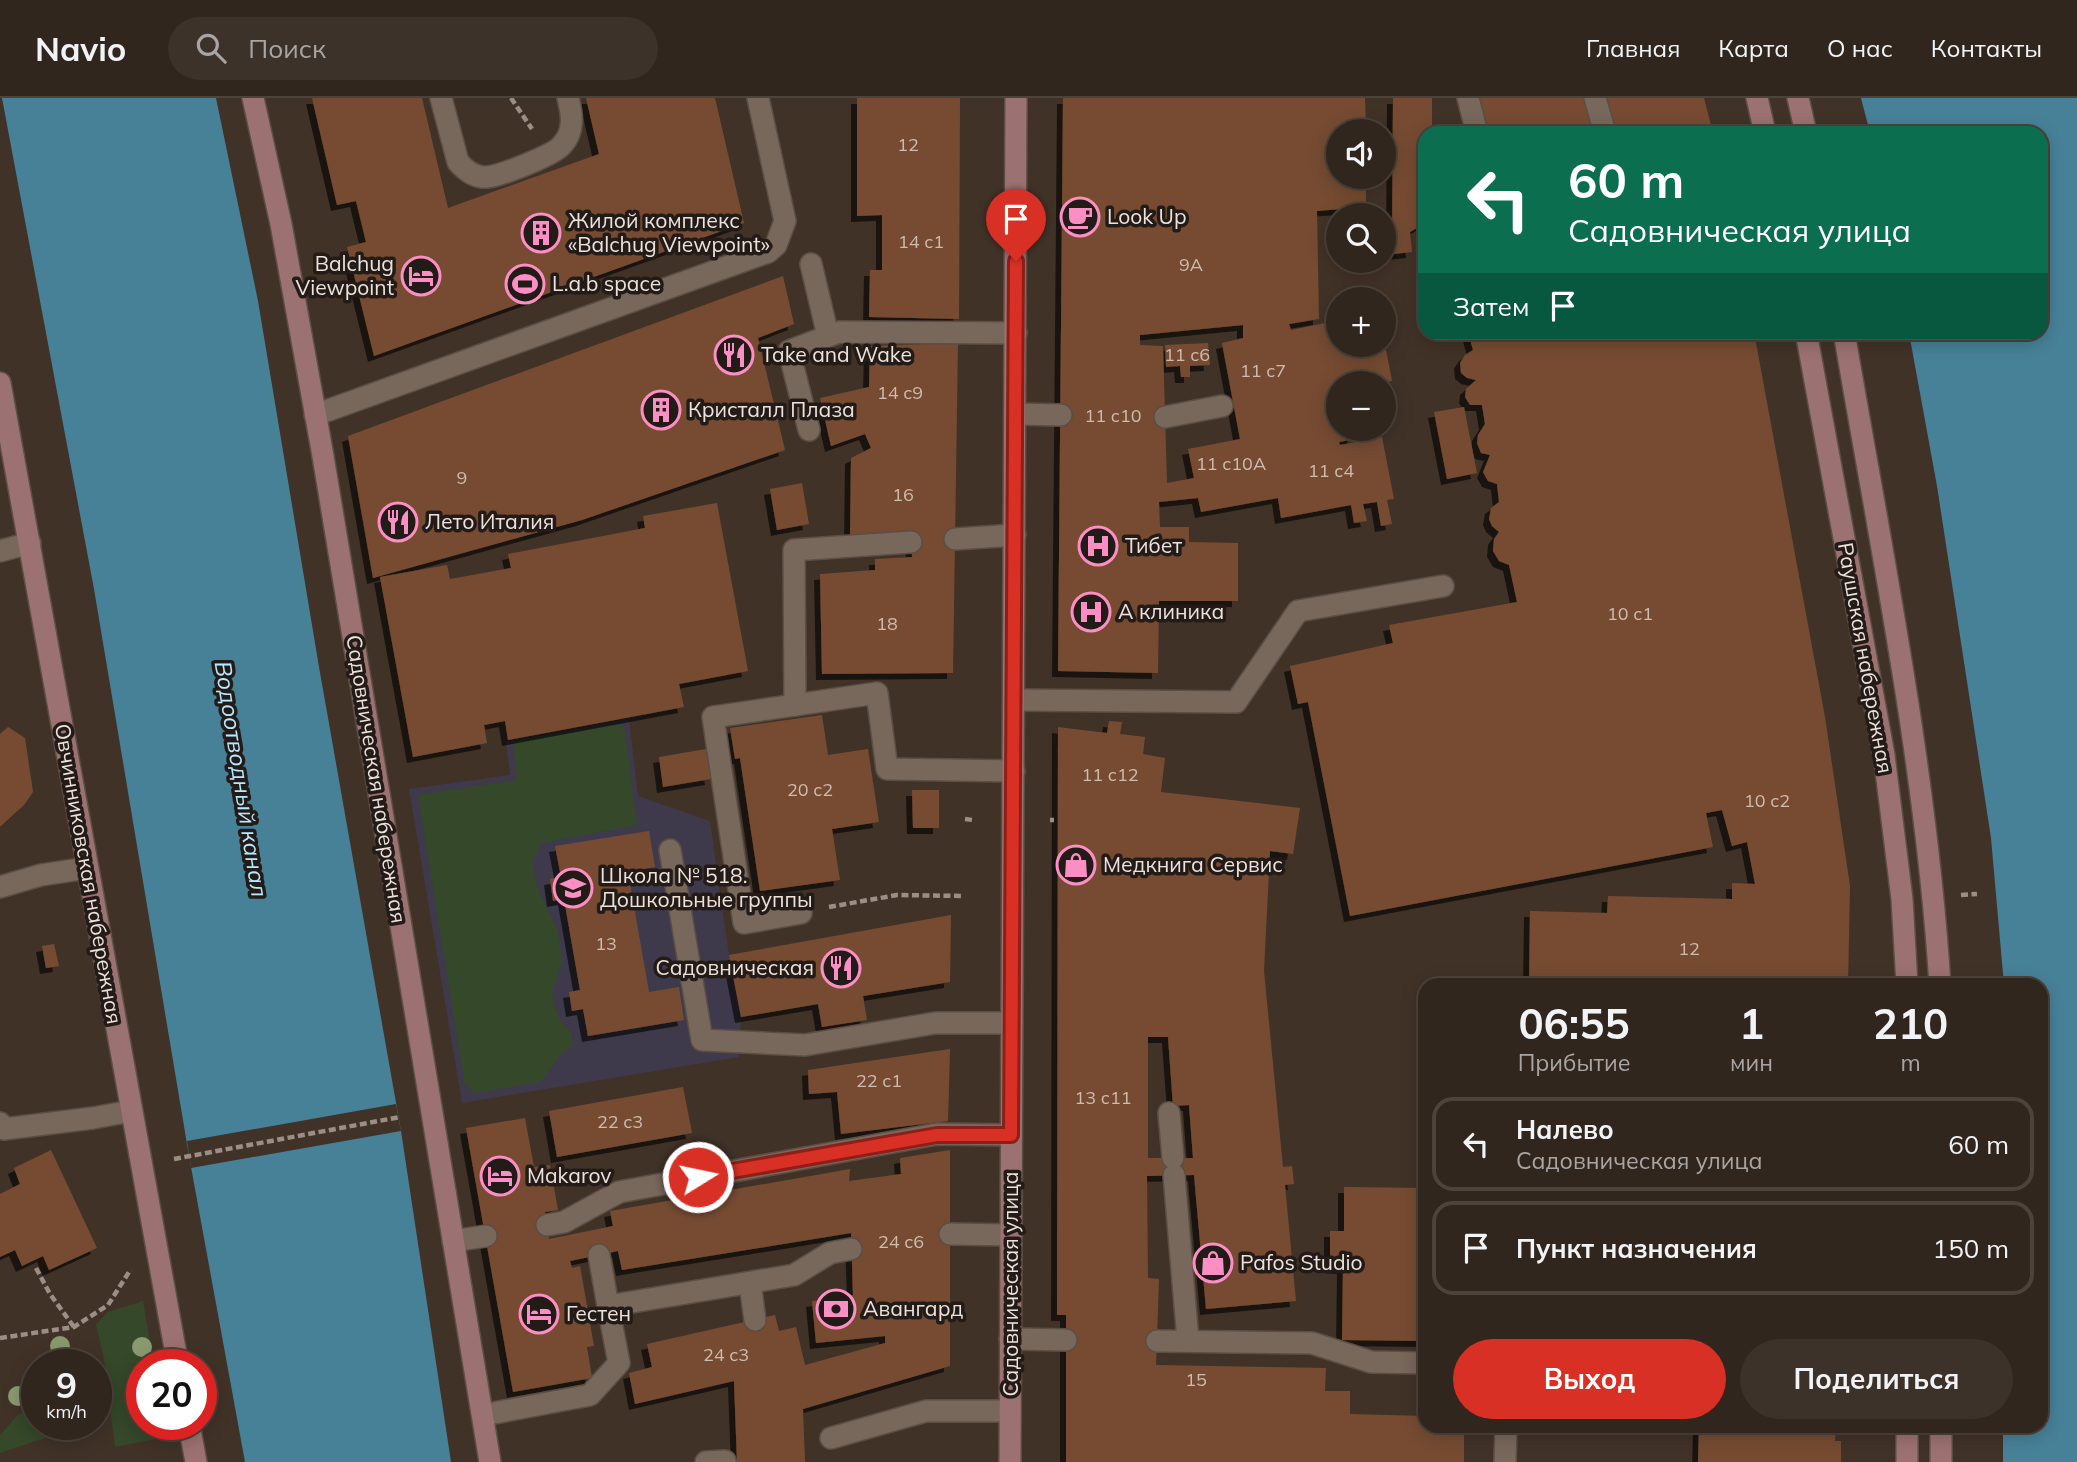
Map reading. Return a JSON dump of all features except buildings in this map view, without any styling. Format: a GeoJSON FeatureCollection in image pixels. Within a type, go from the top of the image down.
{"type":"FeatureCollection","features":[{"type":"Feature","properties":{"kind":"street","name":"Садовническая набережная"},"geometry":{"type":"LineString","coordinates":[[253,98],[281,225],[316,415],[490,1462]]}},
{"type":"Feature","properties":{"kind":"street"},"geometry":{"type":"LineString","coordinates":[[441,98],[458,162],[466,171],[487,177],[549,155],[562,146],[571,128],[572,115],[568,98]]}},
{"type":"Feature","properties":{"kind":"street"},"geometry":{"type":"LineString","coordinates":[[316,415],[768,252],[776,245],[785,221],[758,98]]}},
{"type":"Feature","properties":{"kind":"street","name":"Садовническая улица"},"geometry":{"type":"LineString","coordinates":[[1010,1462],[1016,98]]}},
{"type":"Feature","properties":{"kind":"street"},"geometry":{"type":"LineString","coordinates":[[1468,98],[1476,126]]}},
{"type":"Feature","properties":{"kind":"street"},"geometry":{"type":"LineString","coordinates":[[1595,98],[1603,126]]}},
{"type":"Feature","properties":{"kind":"street"},"geometry":{"type":"LineString","coordinates":[[1757,98],[1763,126]]}},
{"type":"Feature","properties":{"kind":"street"},"geometry":{"type":"LineString","coordinates":[[1798,98],[1804,126]]}},
{"type":"Feature","properties":{"kind":"street"},"geometry":{"type":"LineString","coordinates":[[811,264],[828,336]]}},
{"type":"Feature","properties":{"kind":"street"},"geometry":{"type":"LineString","coordinates":[[809,430],[789,351],[839,332],[1016,333]]}},
{"type":"Feature","properties":{"kind":"street","name":"Раушская набережная"},"geometry":{"type":"LineString","coordinates":[[1808,340],[1884,755],[1902,899],[1907,978]]}},
{"type":"Feature","properties":{"kind":"street","name":"Раушская набережная"},"geometry":{"type":"LineString","coordinates":[[1845,340],[1915,751],[1934,897],[1940,978]]}},
{"type":"Feature","properties":{"kind":"street","name":"Овчинниковская набережная"},"geometry":{"type":"LineString","coordinates":[[0,383],[175,1349]]}},
{"type":"Feature","properties":{"kind":"street"},"geometry":{"type":"LineString","coordinates":[[1165,417],[1222,406]]}},
{"type":"Feature","properties":{"kind":"street"},"geometry":{"type":"LineString","coordinates":[[1016,414],[1061,415]]}},
{"type":"Feature","properties":{"kind":"street"},"geometry":{"type":"LineString","coordinates":[[955,539],[1015,535]]}},
{"type":"Feature","properties":{"kind":"street"},"geometry":{"type":"LineString","coordinates":[[795,705],[794,550],[911,542]]}},
{"type":"Feature","properties":{"kind":"street"},"geometry":{"type":"LineString","coordinates":[[0,551],[30,543]]}},
{"type":"Feature","properties":{"kind":"street"},"geometry":{"type":"LineString","coordinates":[[1015,700],[1236,702],[1298,611],[1443,586]]}},
{"type":"Feature","properties":{"kind":"street"},"geometry":{"type":"LineString","coordinates":[[801,913],[744,923],[713,717],[877,693],[887,769],[1014,771]]}},
{"type":"Feature","properties":{"kind":"street"},"geometry":{"type":"LineString","coordinates":[[670,850],[702,1040],[805,1045],[935,1023],[1012,1023]]}},
{"type":"Feature","properties":{"kind":"street"},"geometry":{"type":"LineString","coordinates":[[0,887],[41,875],[87,868]]}},
{"type":"Feature","properties":{"kind":"street"},"geometry":{"type":"LineString","coordinates":[[0,1123],[4,1129],[131,1111]]}},
{"type":"Feature","properties":{"kind":"street"},"geometry":{"type":"LineString","coordinates":[[1169,1113],[1188,1341]]}},
{"type":"Feature","properties":{"kind":"street"},"geometry":{"type":"LineString","coordinates":[[547,1225],[564,1222],[619,1192],[923,1137],[1011,1135]]}},
{"type":"Feature","properties":{"kind":"street"},"geometry":{"type":"LineString","coordinates":[[589,1208],[594,1230]]}},
{"type":"Feature","properties":{"kind":"street"},"geometry":{"type":"LineString","coordinates":[[950,1234],[1010,1235]]}},
{"type":"Feature","properties":{"kind":"street"},"geometry":{"type":"LineString","coordinates":[[453,1241],[486,1236]]}},
{"type":"Feature","properties":{"kind":"street"},"geometry":{"type":"LineString","coordinates":[[608,1306],[794,1275],[830,1252],[852,1249]]}},
{"type":"Feature","properties":{"kind":"street"},"geometry":{"type":"LineString","coordinates":[[483,1415],[590,1395],[618,1363],[599,1255]]}},
{"type":"Feature","properties":{"kind":"street"},"geometry":{"type":"LineString","coordinates":[[750,1283],[755,1320]]}},
{"type":"Feature","properties":{"kind":"street"},"geometry":{"type":"LineString","coordinates":[[1010,1339],[1066,1340]]}},
{"type":"Feature","properties":{"kind":"street"},"geometry":{"type":"LineString","coordinates":[[1157,1341],[1312,1343],[1371,1362],[1418,1363]]}},
{"type":"Feature","properties":{"kind":"street"},"geometry":{"type":"LineString","coordinates":[[831,1438],[926,1411],[1010,1411]]}},
{"type":"Feature","properties":{"kind":"street"},"geometry":{"type":"LineString","coordinates":[[1505,1462],[1506,1433]]}},
{"type":"Feature","properties":{"kind":"street"},"geometry":{"type":"LineString","coordinates":[[1907,1462],[1908,1433]]}},
{"type":"Feature","properties":{"kind":"street"},"geometry":{"type":"LineString","coordinates":[[1941,1433],[1941,1462]]}},
{"type":"Feature","properties":{"kind":"street"},"geometry":{"type":"LineString","coordinates":[[192,1440],[196,1462]]}},
{"type":"Feature","properties":{"kind":"path"},"geometry":{"type":"LineString","coordinates":[[965,820],[973,820]]}},
{"type":"Feature","properties":{"kind":"path"},"geometry":{"type":"LineString","coordinates":[[801,913],[897,895],[963,896]]}},
{"type":"Feature","properties":{"kind":"path"},"geometry":{"type":"LineString","coordinates":[[174,1158],[400,1117]]}},
{"type":"Feature","properties":{"kind":"path"},"geometry":{"type":"LineString","coordinates":[[36,1268],[50,1294],[74,1327]]}},
{"type":"Feature","properties":{"kind":"path"},"geometry":{"type":"LineString","coordinates":[[0,1338],[74,1327],[108,1305],[129,1272],[139,1270]]}},
{"type":"Feature","properties":{"kind":"shaded area","name":"Школа № 518. Дошкольные группы"},"geometry":{"type":"Polygon","coordinates":[[[629,719],[638,796],[710,821],[729,955],[741,1017],[739,1057],[462,1103],[409,789],[510,775],[506,742],[629,719]]]}},
{"type":"Feature","properties":{"kind":"green space"},"geometry":{"type":"Polygon","coordinates":[[[624,724],[637,825],[541,843],[532,863],[539,892],[558,931],[562,962],[552,991],[560,1020],[570,1031],[573,1045],[559,1057],[541,1082],[475,1093],[465,1085],[418,795],[517,780],[513,741],[624,724]]]}},
{"type":"Feature","properties":{"kind":"green space"},"geometry":{"type":"Polygon","coordinates":[[[143,1301],[151,1349],[126,1349],[126,1440],[150,1440],[115,1447],[112,1423],[112,1349],[102,1349],[96,1325],[108,1312],[143,1301]]]}},
{"type":"Feature","properties":{"kind":"green space"},"geometry":{"type":"Polygon","coordinates":[[[21,1414],[21,1440],[39,1440],[0,1453],[0,1435],[21,1414]]]}},
{"type":"Feature","properties":{"kind":"water","name":"Водоотводный канал"},"geometry":{"type":"Polygon","coordinates":[[[2,98],[216,98],[258,301],[401,1131],[451,1462],[245,1462],[189,1156],[94,589],[2,98]]]}},
{"type":"Feature","properties":{"kind":"water"},"geometry":{"type":"Polygon","coordinates":[[[1861,98],[2077,98],[2077,1462],[2003,1462],[2003,1433],[2048,1433],[2048,978],[2003,978],[1991,838],[1937,486],[1910,340],[2048,340],[2048,126],[1868,126],[1861,98]]]}},
{"type":"Feature","properties":{"kind":"pier"},"geometry":{"type":"Polygon","coordinates":[[[396,1104],[401,1131],[191,1168],[187,1141],[396,1104]]]}},
{"type":"Feature","properties":{"kind":"place","name":"Look Up"},"geometry":{"type":"Point","coordinates":[1080,217]}},
{"type":"Feature","properties":{"kind":"place","name":"Жилой комплекс «Balchug Viewpoint»"},"geometry":{"type":"Point","coordinates":[541,233]}},
{"type":"Feature","properties":{"kind":"place","name":"Balchug Viewpoint"},"geometry":{"type":"Point","coordinates":[421,276]}},
{"type":"Feature","properties":{"kind":"place","name":"L.a.b space"},"geometry":{"type":"Point","coordinates":[525,284]}},
{"type":"Feature","properties":{"kind":"place","name":"Take and Wake"},"geometry":{"type":"Point","coordinates":[734,355]}},
{"type":"Feature","properties":{"kind":"place","name":"Кристалл Плаза"},"geometry":{"type":"Point","coordinates":[661,410]}},
{"type":"Feature","properties":{"kind":"place","name":"Лето Италия"},"geometry":{"type":"Point","coordinates":[398,522]}},
{"type":"Feature","properties":{"kind":"place","name":"Тибет"},"geometry":{"type":"Point","coordinates":[1098,546]}},
{"type":"Feature","properties":{"kind":"place","name":"А клиника"},"geometry":{"type":"Point","coordinates":[1091,612]}},
{"type":"Feature","properties":{"kind":"place","name":"Медкнига Сервис"},"geometry":{"type":"Point","coordinates":[1076,865]}},
{"type":"Feature","properties":{"kind":"place","name":"Школа № 518. Дошкольные группы"},"geometry":{"type":"Point","coordinates":[573,888]}},
{"type":"Feature","properties":{"kind":"place","name":"Садовническая"},"geometry":{"type":"Point","coordinates":[841,968]}},
{"type":"Feature","properties":{"kind":"place","name":"Makarov"},"geometry":{"type":"Point","coordinates":[500,1176]}},
{"type":"Feature","properties":{"kind":"place","name":"Pafos Studio"},"geometry":{"type":"Point","coordinates":[1213,1263]}},
{"type":"Feature","properties":{"kind":"place","name":"Авангард"},"geometry":{"type":"Point","coordinates":[836,1309]}},
{"type":"Feature","properties":{"kind":"place","name":"Гестен"},"geometry":{"type":"Point","coordinates":[539,1314]}},
{"type":"Feature","properties":{"kind":"route"},"geometry":{"type":"LineString","coordinates":[[698,1177],[937,1135],[1011,1135],[1016,261]]}}]}
